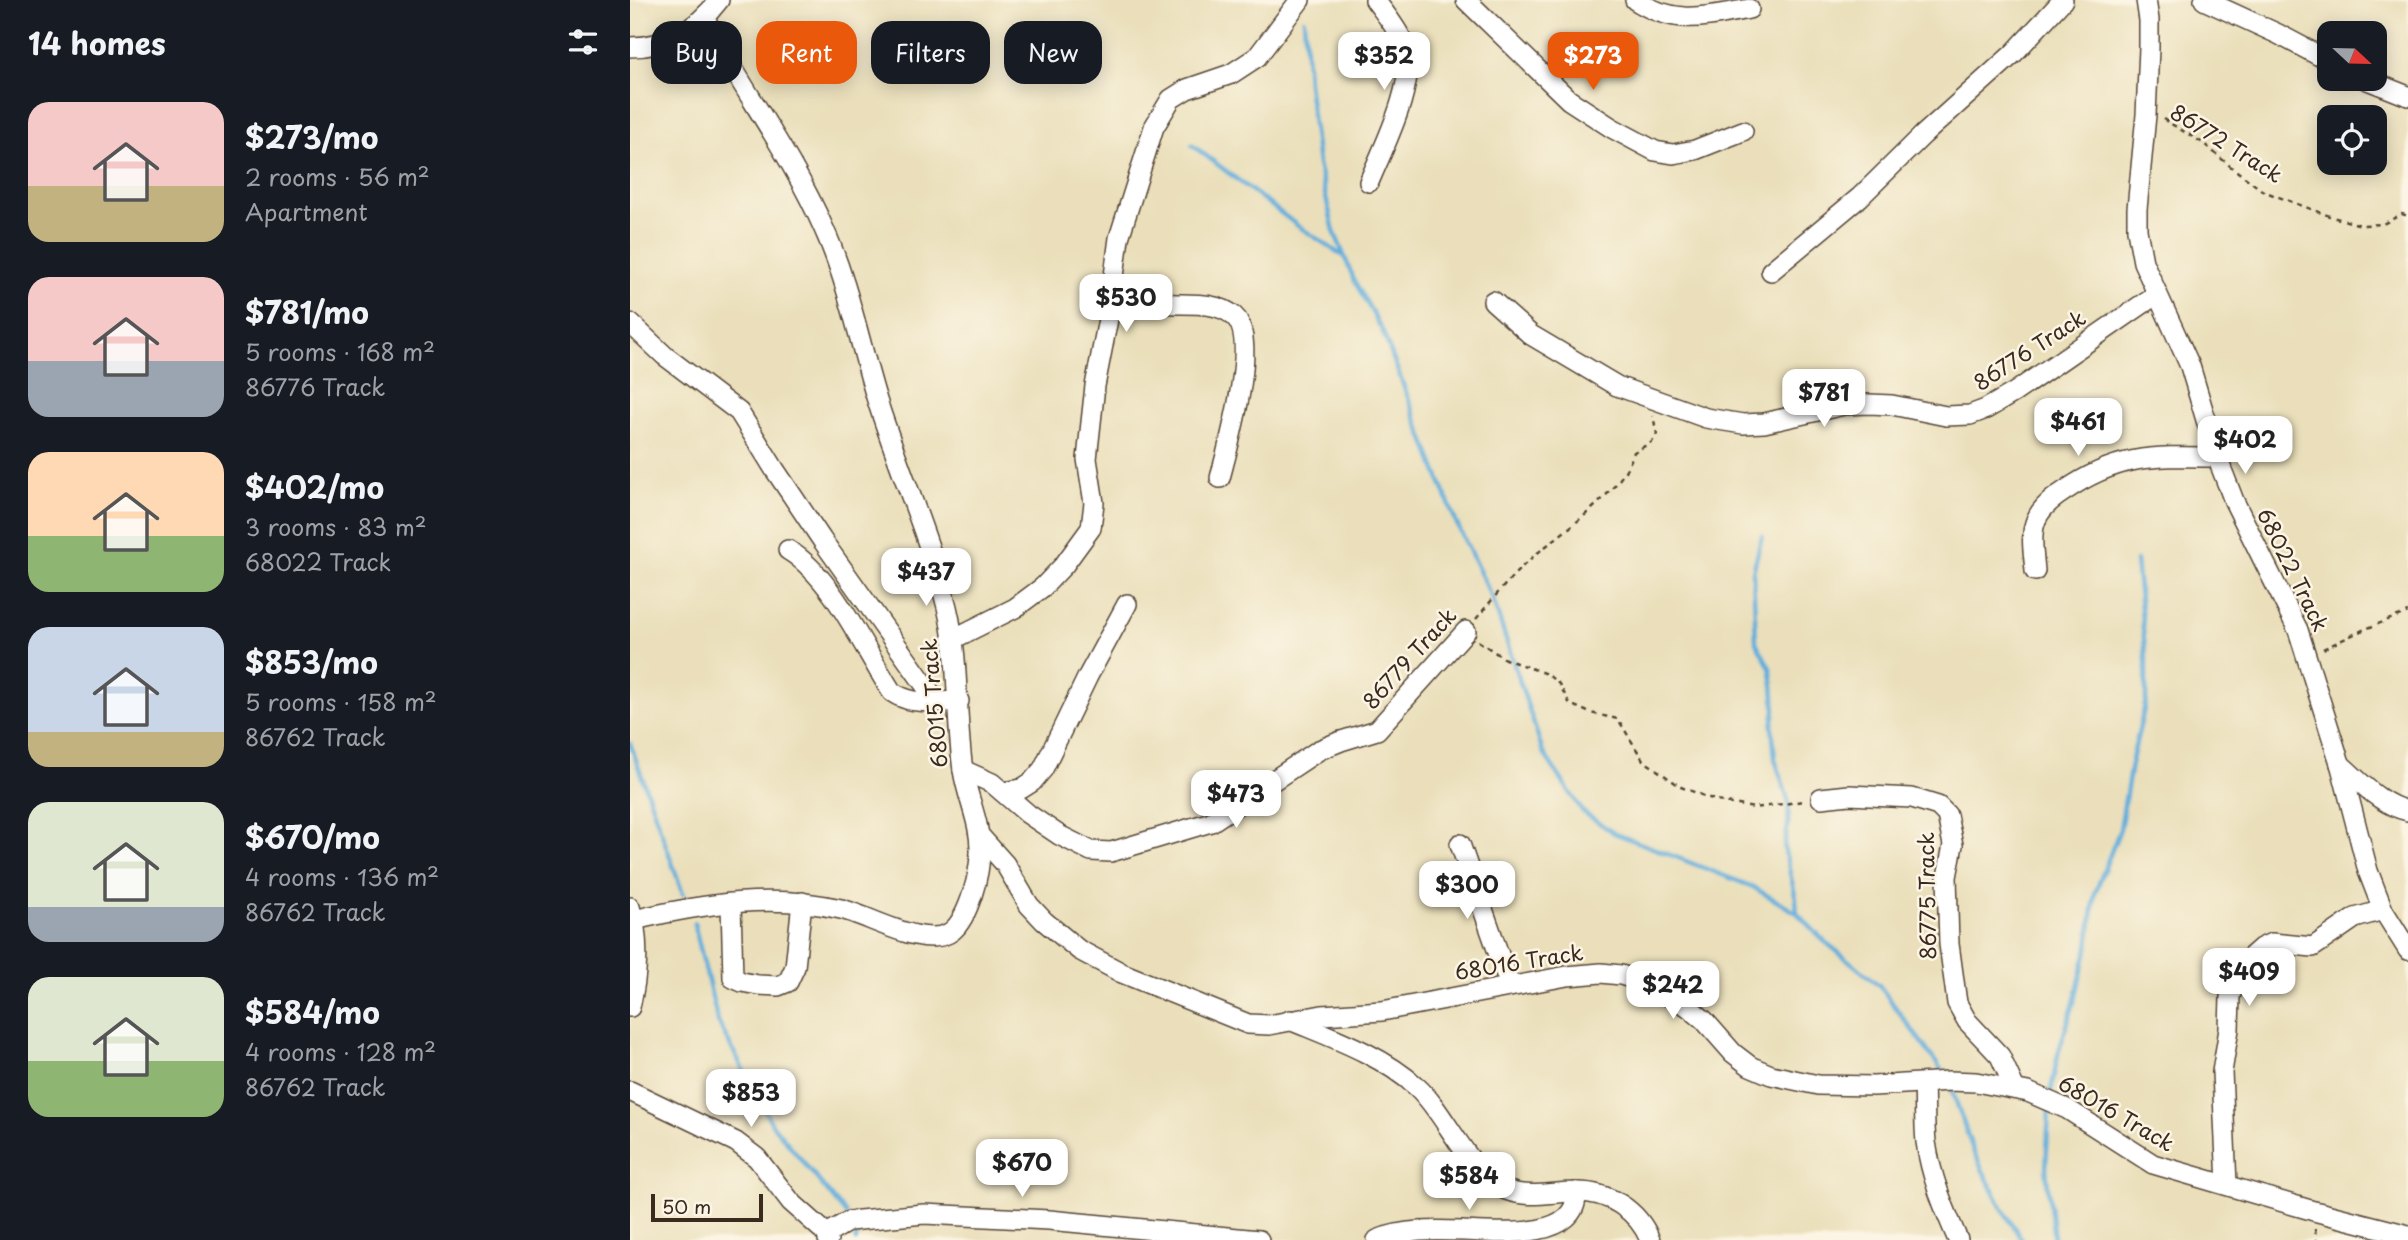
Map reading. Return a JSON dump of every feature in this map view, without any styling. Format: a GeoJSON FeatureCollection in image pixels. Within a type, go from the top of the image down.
{"type":"FeatureCollection","features":[{"type":"Feature","properties":{"kind":"street"},"geometry":{"type":"LineString","coordinates":[[630,47],[644,47],[677,37],[705,19],[719,0]]}},
{"type":"Feature","properties":{"kind":"street"},"geometry":{"type":"LineString","coordinates":[[953,639],[1015,608],[1043,587],[1064,565],[1091,528],[1094,503],[1087,459],[1095,386],[1109,314],[1119,238],[1138,184],[1147,144],[1171,99],[1187,89],[1231,74],[1258,57],[1300,0]]}},
{"type":"Feature","properties":{"kind":"street"},"geometry":{"type":"LineString","coordinates":[[1369,182],[1400,108],[1409,67],[1406,49],[1397,30],[1375,0]]}},
{"type":"Feature","properties":{"kind":"street"},"geometry":{"type":"LineString","coordinates":[[1466,0],[1569,100],[1612,128],[1655,151],[1673,154],[1695,150],[1743,131]]}},
{"type":"Feature","properties":{"kind":"street"},"geometry":{"type":"LineString","coordinates":[[1635,0],[1664,15],[1682,18],[1749,9]]}},
{"type":"Feature","properties":{"kind":"street"},"geometry":{"type":"LineString","coordinates":[[1771,271],[1860,197],[1923,135],[2014,53],[2063,0]]}},
{"type":"Feature","properties":{"kind":"street","name":"68022 Track"},"geometry":{"type":"LineString","coordinates":[[2146,0],[2149,20],[2146,115],[2137,198],[2137,230],[2143,262],[2190,366],[2217,457],[2251,539],[2285,603],[2308,657],[2340,763],[2364,859],[2383,910],[2408,950]]}},
{"type":"Feature","properties":{"kind":"street"},"geometry":{"type":"LineString","coordinates":[[2204,0],[2317,55]]}},
{"type":"Feature","properties":{"kind":"street","name":"68015 Track"},"geometry":{"type":"LineString","coordinates":[[632,914],[773,901],[802,902],[842,909],[925,937],[939,937],[952,931],[962,918],[971,897],[980,856],[980,836],[963,770],[953,639],[936,571],[876,398],[826,232],[807,192],[732,69],[705,19]]}},
{"type":"Feature","properties":{"kind":"street"},"geometry":{"type":"LineString","coordinates":[[2387,88],[2408,96]]}},
{"type":"Feature","properties":{"kind":"street","name":"86776 Track"},"geometry":{"type":"LineString","coordinates":[[1493,301],[1531,335],[1605,380],[1706,418],[1743,424],[1764,423],[1819,410],[1869,404],[1892,405],[1946,416],[1970,415],[2015,392],[2157,294]]}},
{"type":"Feature","properties":{"kind":"street"},"geometry":{"type":"LineString","coordinates":[[1109,314],[1129,304],[1197,304],[1223,309],[1233,315],[1240,324],[1243,337],[1241,390],[1220,478]]}},
{"type":"Feature","properties":{"kind":"street"},"geometry":{"type":"LineString","coordinates":[[630,323],[693,379],[740,412],[822,540],[937,702]]}},
{"type":"Feature","properties":{"kind":"street"},"geometry":{"type":"LineString","coordinates":[[2035,571],[2033,540],[2036,521],[2042,510],[2058,495],[2082,478],[2134,459],[2160,456],[2217,457]]}},
{"type":"Feature","properties":{"kind":"street"},"geometry":{"type":"LineString","coordinates":[[788,550],[815,571],[829,590],[892,692],[902,699],[916,702],[959,701]]}},
{"type":"Feature","properties":{"kind":"street"},"geometry":{"type":"LineString","coordinates":[[1003,792],[1021,789],[1032,782],[1043,769],[1127,604]]}},
{"type":"Feature","properties":{"kind":"street","name":"86779 Track"},"geometry":{"type":"LineString","coordinates":[[963,770],[992,783],[1028,814],[1059,835],[1091,851],[1111,852],[1211,822],[1319,751],[1377,730],[1466,631]]}},
{"type":"Feature","properties":{"kind":"street"},"geometry":{"type":"LineString","coordinates":[[2340,763],[2378,797],[2408,811]]}},
{"type":"Feature","properties":{"kind":"street","name":"86775 Track"},"geometry":{"type":"LineString","coordinates":[[1821,798],[1912,798],[1938,806],[1947,815],[1953,845],[1947,877],[1949,944],[1957,1003],[1967,1021],[2000,1056],[2015,1089]]}},
{"type":"Feature","properties":{"kind":"street","name":"68016 Track"},"geometry":{"type":"LineString","coordinates":[[980,836],[1005,864],[1029,905],[1052,929],[1079,950],[1122,973],[1248,1024],[1269,1025],[1289,1020],[1382,1011],[1510,986],[1601,973],[1621,975],[1643,982],[1687,1006],[1704,1020],[1733,1053],[1750,1066],[1770,1075],[1818,1085],[1874,1086],[1949,1081],[1976,1082],[2015,1089],[2067,1109],[2153,1164],[2342,1219],[2408,1235]]}},
{"type":"Feature","properties":{"kind":"street"},"geometry":{"type":"LineString","coordinates":[[1460,844],[1510,986]]}},
{"type":"Feature","properties":{"kind":"street"},"geometry":{"type":"LineString","coordinates":[[731,904],[733,978],[742,982],[778,986],[788,982],[795,967],[802,902]]}},
{"type":"Feature","properties":{"kind":"street"},"geometry":{"type":"LineString","coordinates":[[2227,1185],[2222,1072],[2229,1030],[2230,997],[2239,971],[2251,956],[2266,945],[2272,943],[2313,947],[2355,918],[2383,910]]}},
{"type":"Feature","properties":{"kind":"street"},"geometry":{"type":"LineString","coordinates":[[630,1007],[636,957],[632,914]]}},
{"type":"Feature","properties":{"kind":"street"},"geometry":{"type":"LineString","coordinates":[[1289,1020],[1371,1056],[1417,1087],[1466,1153],[1494,1183],[1524,1195],[1576,1192],[1605,1196],[1623,1206],[1645,1227],[1650,1240]]}},
{"type":"Feature","properties":{"kind":"street"},"geometry":{"type":"LineString","coordinates":[[1924,1083],[1924,1122],[1930,1165],[1958,1240]]}},
{"type":"Feature","properties":{"kind":"street"},"geometry":{"type":"LineString","coordinates":[[630,1091],[736,1142],[757,1158],[791,1202],[827,1237],[849,1221],[924,1214],[1049,1220],[1259,1240]]}},
{"type":"Feature","properties":{"kind":"street"},"geometry":{"type":"LineString","coordinates":[[1377,1240],[1396,1235],[1437,1231],[1512,1236],[1555,1230],[1572,1217],[1577,1202],[1576,1192]]}},
{"type":"Feature","properties":{"kind":"path","name":"86772 Track"},"geometry":{"type":"LineString","coordinates":[[2146,115],[2176,125],[2263,191],[2361,225],[2383,224],[2402,214],[2408,216]]}},
{"type":"Feature","properties":{"kind":"path","name":"86779 Track"},"geometry":{"type":"LineString","coordinates":[[1466,631],[1526,564],[1606,494],[1630,462],[1634,452],[1652,442],[1657,434],[1656,423],[1647,397]]}},
{"type":"Feature","properties":{"kind":"path"},"geometry":{"type":"LineString","coordinates":[[2308,657],[2408,612]]}},
{"type":"Feature","properties":{"kind":"path"},"geometry":{"type":"LineString","coordinates":[[1466,631],[1505,659],[1547,674],[1559,684],[1570,704],[1590,713],[1618,719],[1643,760],[1681,787],[1717,801],[1754,808],[1821,798]]}},
{"type":"Feature","properties":{"kind":"waterway"},"geometry":{"type":"LineString","coordinates":[[1304,20],[1308,83],[1318,164],[1334,231],[1355,282],[1382,330],[1456,522],[1493,600],[1543,752],[1583,812],[1614,833],[1753,887],[1797,913],[1823,940],[1879,985],[1946,1076]]}},
{"type":"Feature","properties":{"kind":"waterway"},"geometry":{"type":"LineString","coordinates":[[1192,145],[1298,226],[1343,256]]}},
{"type":"Feature","properties":{"kind":"waterway"},"geometry":{"type":"LineString","coordinates":[[1762,536],[1753,572],[1756,642],[1770,668],[1773,685],[1775,710],[1772,726],[1775,759],[1789,803],[1784,847],[1797,913]]}},
{"type":"Feature","properties":{"kind":"waterway"},"geometry":{"type":"LineString","coordinates":[[2050,1096],[2058,1054],[2088,946],[2095,893],[2120,829],[2146,700],[2146,658],[2136,561]]}},
{"type":"Feature","properties":{"kind":"waterway"},"geometry":{"type":"LineString","coordinates":[[630,743],[683,894]]}},
{"type":"Feature","properties":{"kind":"waterway"},"geometry":{"type":"LineString","coordinates":[[694,923],[718,1022],[772,1124],[846,1214]]}},
{"type":"Feature","properties":{"kind":"waterway"},"geometry":{"type":"LineString","coordinates":[[1951,1087],[1974,1153],[2022,1240]]}},
{"type":"Feature","properties":{"kind":"waterway"},"geometry":{"type":"LineString","coordinates":[[2049,1108],[2046,1169],[2054,1240]]}},
{"type":"Feature","properties":{"kind":"waterway"},"geometry":{"type":"LineString","coordinates":[[856,1240],[859,1229]]}}]}
